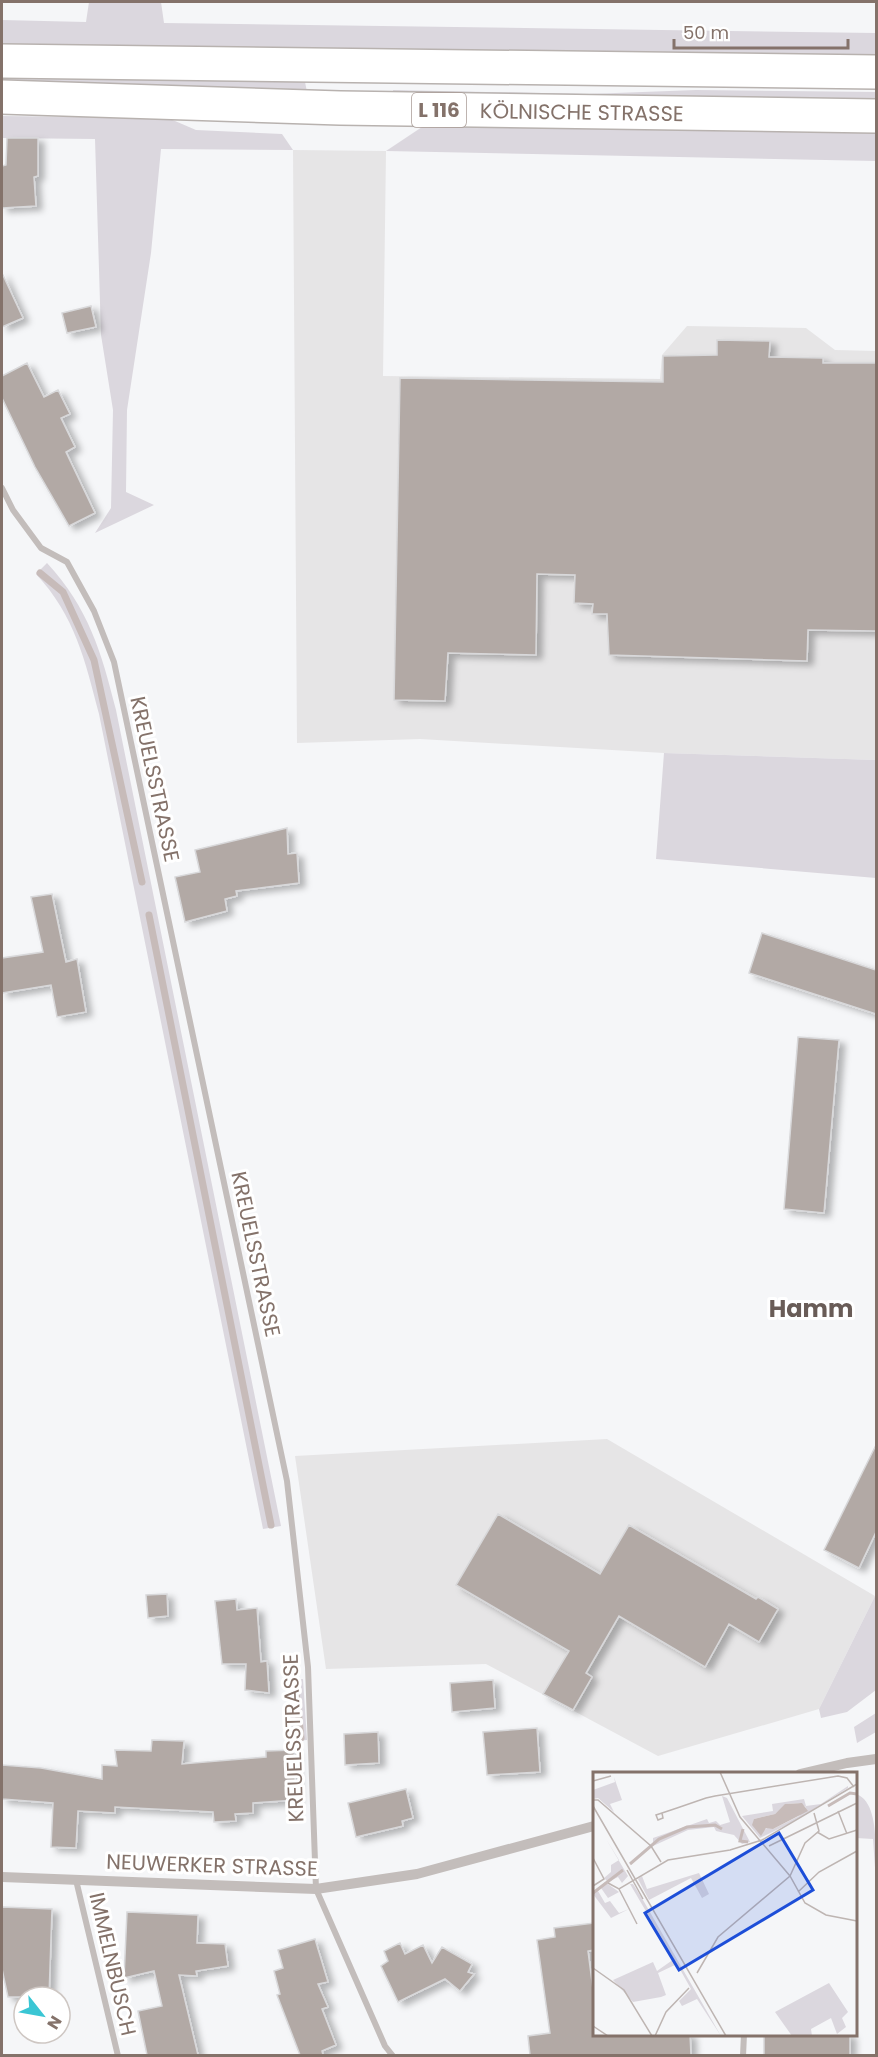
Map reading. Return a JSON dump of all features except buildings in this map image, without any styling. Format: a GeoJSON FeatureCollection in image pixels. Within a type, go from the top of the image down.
{"type":"FeatureCollection","features":[{"type":"Feature","properties":{"kind":"main road","name":"KÖLNISCHE STRASSE"},"geometry":{"type":"LineString","coordinates":[[2,61],[876,72]]}},
{"type":"Feature","properties":{"kind":"main road","name":"KÖLNISCHE STRASSE"},"geometry":{"type":"LineString","coordinates":[[2,97],[340,108],[876,116]]}},
{"type":"Feature","properties":{"kind":"street","name":"KREUELSSTRASSE"},"geometry":{"type":"LineString","coordinates":[[2,488],[13,510],[41,548],[67,562],[94,611],[114,662],[287,1481],[308,1667],[315,1889],[385,2046],[393,2055]]}},
{"type":"Feature","properties":{"kind":"street"},"geometry":{"type":"LineString","coordinates":[[805,1772],[876,1759]]}},
{"type":"Feature","properties":{"kind":"street","name":"NEUWERKER STRASSE"},"geometry":{"type":"LineString","coordinates":[[2,1877],[315,1889],[417,1874],[593,1826]]}},
{"type":"Feature","properties":{"kind":"street","name":"IMMELNBUSCH"},"geometry":{"type":"LineString","coordinates":[[76,1880],[117,2055]]}},
{"type":"Feature","properties":{"kind":"street"},"geometry":{"type":"LineString","coordinates":[[743,2055],[744,2036]]}},
{"type":"Feature","properties":{"kind":"shaded area"},"geometry":{"type":"Polygon","coordinates":[[[89,2],[161,2],[164,23],[876,33],[876,66],[2,49],[2,20],[86,22],[89,2]]]}},
{"type":"Feature","properties":{"kind":"shaded area"},"geometry":{"type":"Polygon","coordinates":[[[2,77],[305,82],[307,92],[2,86],[2,77]]]}},
{"type":"Feature","properties":{"kind":"shaded area"},"geometry":{"type":"Polygon","coordinates":[[[393,90],[589,94],[696,90],[876,92],[876,102],[394,97],[393,90]]]}},
{"type":"Feature","properties":{"kind":"shaded area"},"geometry":{"type":"Polygon","coordinates":[[[2,116],[168,118],[196,130],[282,134],[293,150],[161,149],[151,253],[127,410],[126,492],[154,505],[95,533],[111,508],[113,410],[101,335],[95,139],[2,138],[2,116]]]}},
{"type":"Feature","properties":{"kind":"shaded area"},"geometry":{"type":"Polygon","coordinates":[[[425,125],[876,132],[876,161],[386,151],[425,125]]]}},
{"type":"Feature","properties":{"kind":"shaded area"},"geometry":{"type":"Polygon","coordinates":[[[293,150],[386,151],[383,376],[660,379],[662,355],[687,326],[806,328],[835,350],[876,351],[876,760],[664,753],[420,739],[297,743],[293,150]]]}},
{"type":"Feature","properties":{"kind":"shaded area"},"geometry":{"type":"Polygon","coordinates":[[[47,563],[73,597],[92,632],[116,710],[281,1526],[263,1529],[99,714],[77,640],[60,606],[36,574],[47,563]]]}},
{"type":"Feature","properties":{"kind":"shaded area"},"geometry":{"type":"Polygon","coordinates":[[[664,753],[876,760],[876,878],[656,859],[664,753]]]}},
{"type":"Feature","properties":{"kind":"shaded area"},"geometry":{"type":"Polygon","coordinates":[[[607,1439],[875,1596],[819,1709],[658,1756],[486,1664],[326,1669],[295,1456],[607,1439]]]}},
{"type":"Feature","properties":{"kind":"shaded area"},"geometry":{"type":"Polygon","coordinates":[[[876,1594],[876,1690],[847,1712],[821,1718],[819,1709],[876,1594]]]}},
{"type":"Feature","properties":{"kind":"shaded area"},"geometry":{"type":"Polygon","coordinates":[[[303,1679],[307,1740],[293,1741],[287,1681],[303,1679]]]}},
{"type":"Feature","properties":{"kind":"shaded area"},"geometry":{"type":"Polygon","coordinates":[[[876,1713],[876,1732],[857,1743],[854,1727],[876,1713]]]}},
{"type":"Feature","properties":{"kind":"shaded area"},"geometry":{"type":"Polygon","coordinates":[[[857,1795],[863,1798],[872,1814],[875,1868],[873,1839],[857,1838],[857,1795]]]}},
{"type":"Feature","properties":{"kind":"waterway"},"geometry":{"type":"LineString","coordinates":[[40,573],[63,592],[94,660],[142,882]]}},
{"type":"Feature","properties":{"kind":"waterway"},"geometry":{"type":"LineString","coordinates":[[149,915],[271,1525]]}},
{"type":"Feature","properties":{"kind":"waterway"},"geometry":{"type":"LineString","coordinates":[[295,1684],[301,1738]]}},
{"type":"Feature","properties":{"kind":"district","name":"Hamm"},"geometry":{"type":"Point","coordinates":[811,1308]}}]}
